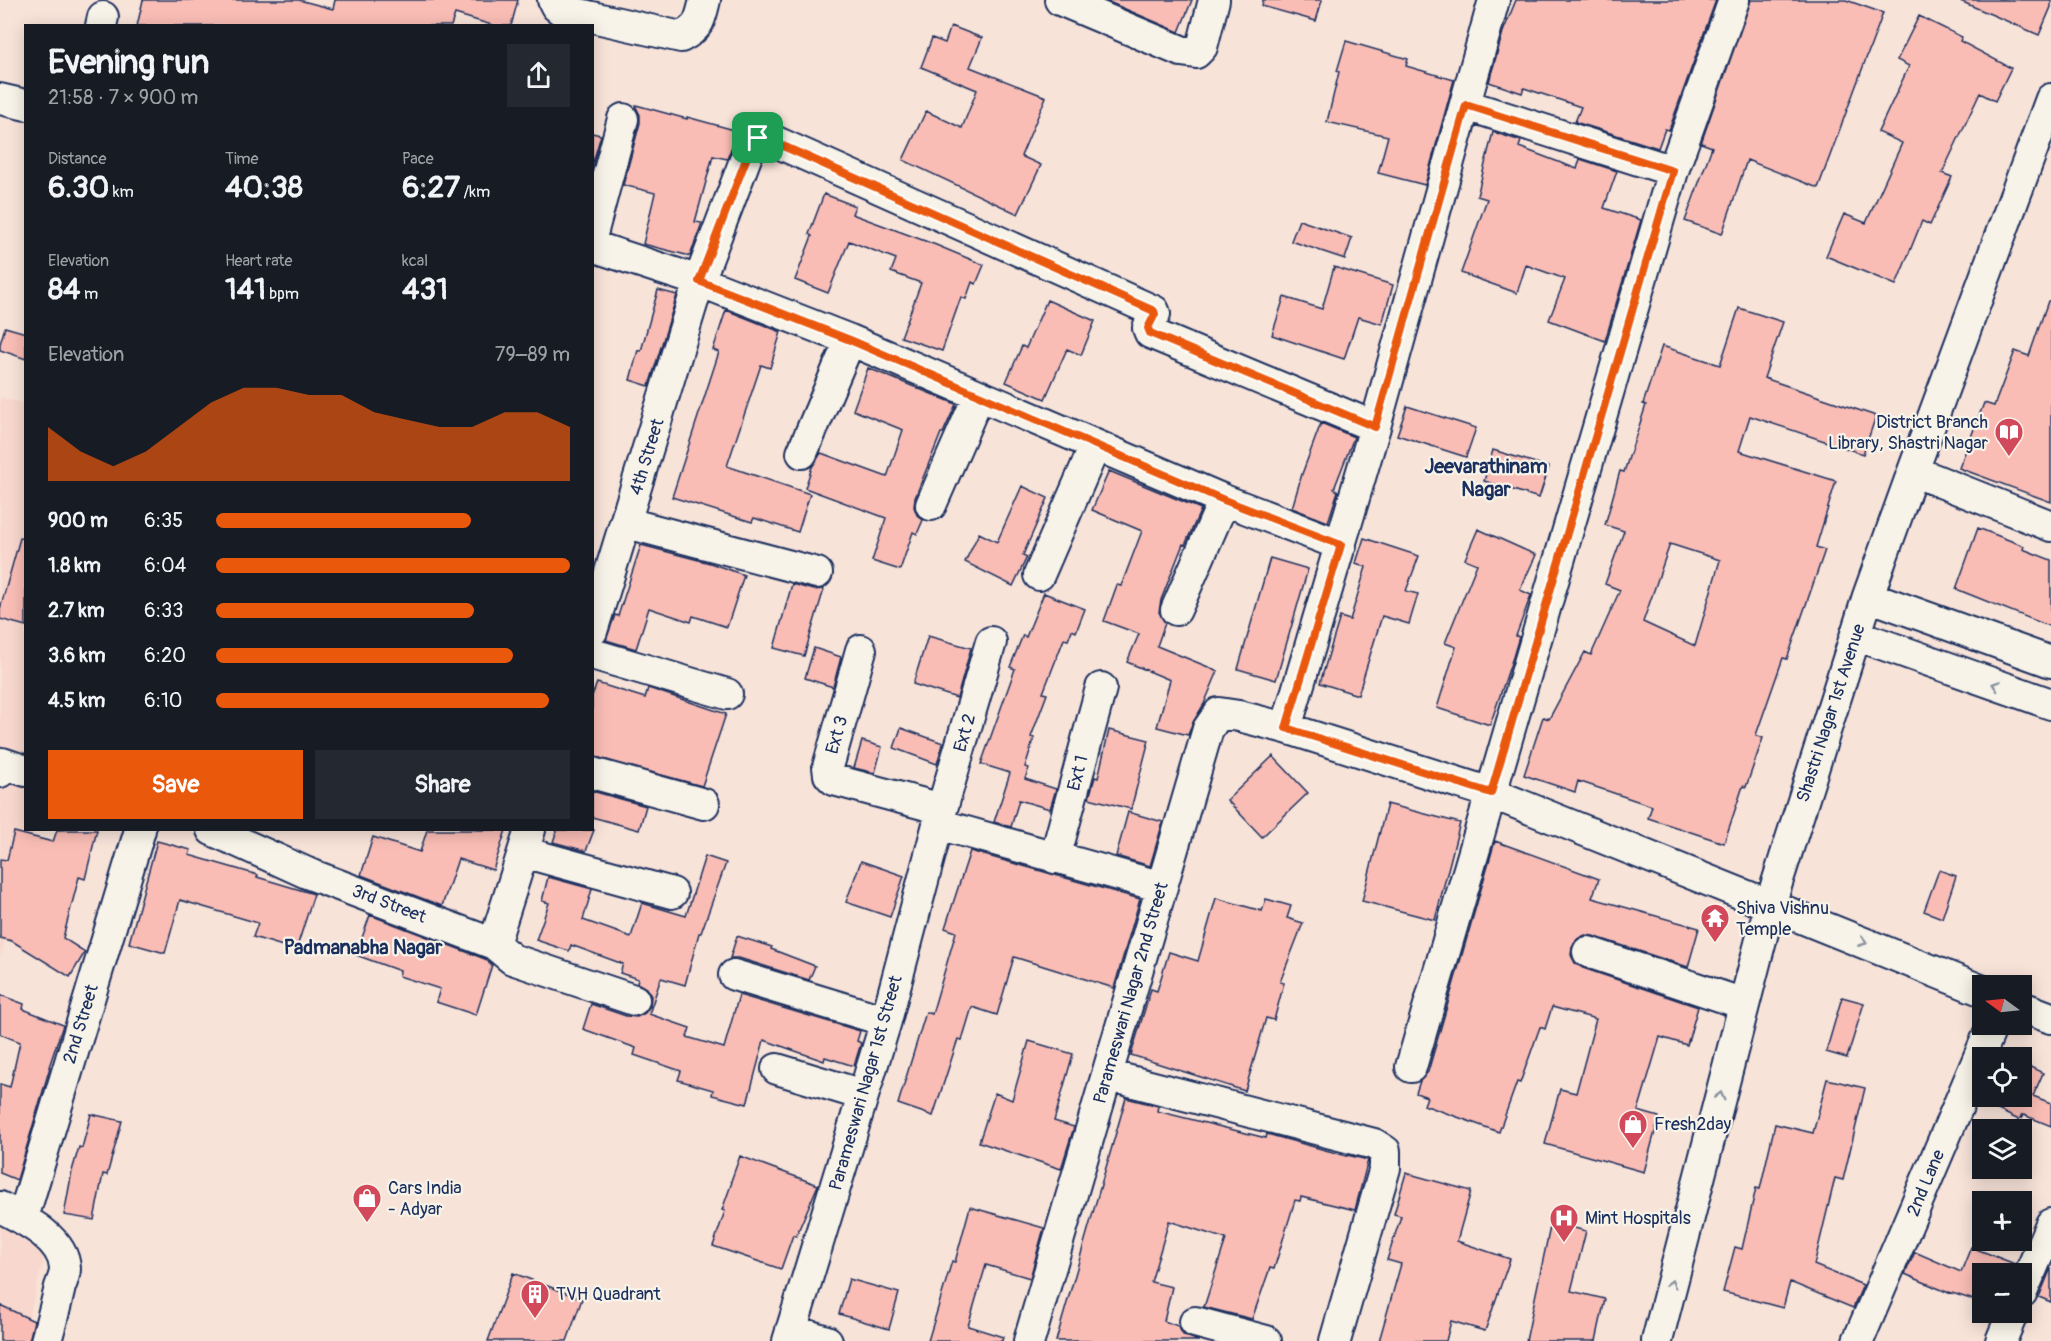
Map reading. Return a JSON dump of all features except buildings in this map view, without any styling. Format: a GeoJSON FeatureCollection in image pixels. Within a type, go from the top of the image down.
{"type":"FeatureCollection","features":[{"type":"Feature","properties":{"kind":"street"},"geometry":{"type":"LineString","coordinates":[[1059,0],[1181,51],[1196,53],[1202,47],[1214,0]]}},
{"type":"Feature","properties":{"kind":"street"},"geometry":{"type":"LineString","coordinates":[[1494,0],[1375,427],[1286,728],[1491,793],[1972,987]]}},
{"type":"Feature","properties":{"kind":"street"},"geometry":{"type":"LineString","coordinates":[[1411,1067],[1673,171],[1734,0]]}},
{"type":"Feature","properties":{"kind":"street"},"geometry":{"type":"LineString","coordinates":[[554,3],[561,10],[681,37],[695,29],[703,11]]}},
{"type":"Feature","properties":{"kind":"street"},"geometry":{"type":"LineString","coordinates":[[0,99],[24,105]]}},
{"type":"Feature","properties":{"kind":"street","name":"Shastri Nagar 1st Avenue"},"geometry":{"type":"LineString","coordinates":[[1657,1341],[1770,905],[1868,597],[2051,99]]}},
{"type":"Feature","properties":{"kind":"street"},"geometry":{"type":"LineString","coordinates":[[1466,105],[1673,171]]}},
{"type":"Feature","properties":{"kind":"street"},"geometry":{"type":"LineString","coordinates":[[594,227],[623,119]]}},
{"type":"Feature","properties":{"kind":"street","name":"4th Street"},"geometry":{"type":"LineString","coordinates":[[594,625],[627,523],[699,281],[752,144],[758,138],[765,138],[1154,311],[1155,314],[1148,328],[1150,333],[1375,427]]}},
{"type":"Feature","properties":{"kind":"street"},"geometry":{"type":"LineString","coordinates":[[594,247],[699,281],[850,340],[1224,500],[1341,545]]}},
{"type":"Feature","properties":{"kind":"street"},"geometry":{"type":"LineString","coordinates":[[802,453],[850,340]]}},
{"type":"Feature","properties":{"kind":"street"},"geometry":{"type":"LineString","coordinates":[[931,505],[979,395]]}},
{"type":"Feature","properties":{"kind":"street"},"geometry":{"type":"LineString","coordinates":[[1039,575],[1095,446]]}},
{"type":"Feature","properties":{"kind":"street"},"geometry":{"type":"LineString","coordinates":[[1913,471],[2051,526]]}},
{"type":"Feature","properties":{"kind":"street"},"geometry":{"type":"LineString","coordinates":[[1176,610],[1224,500]]}},
{"type":"Feature","properties":{"kind":"street"},"geometry":{"type":"LineString","coordinates":[[627,523],[817,573]]}},
{"type":"Feature","properties":{"kind":"street"},"geometry":{"type":"LineString","coordinates":[[1868,597],[2051,662]]}},
{"type":"Feature","properties":{"kind":"street"},"geometry":{"type":"LineString","coordinates":[[1856,635],[2051,704]]}},
{"type":"Feature","properties":{"kind":"street","name":"Ext 2"},"geometry":{"type":"LineString","coordinates":[[940,817],[992,642]]}},
{"type":"Feature","properties":{"kind":"street","name":"Ext 3"},"geometry":{"type":"LineString","coordinates":[[861,650],[828,767],[829,775],[834,780],[940,817]]}},
{"type":"Feature","properties":{"kind":"street"},"geometry":{"type":"LineString","coordinates":[[594,655],[727,694]]}},
{"type":"Feature","properties":{"kind":"street","name":"Ext 1"},"geometry":{"type":"LineString","coordinates":[[1055,858],[1101,688]]}},
{"type":"Feature","properties":{"kind":"street","name":"Parameswari Nagar 2nd Street"},"geometry":{"type":"LineString","coordinates":[[1029,1341],[1208,729],[1212,720],[1219,713],[1286,728]]}},
{"type":"Feature","properties":{"kind":"street"},"geometry":{"type":"LineString","coordinates":[[0,772],[2,763],[24,770]]}},
{"type":"Feature","properties":{"kind":"street"},"geometry":{"type":"LineString","coordinates":[[594,774],[704,804]]}},
{"type":"Feature","properties":{"kind":"street"},"geometry":{"type":"LineString","coordinates":[[940,817],[1055,858],[1162,887]]}},
{"type":"Feature","properties":{"kind":"street","name":"Parameswari Nagar 1st Street"},"geometry":{"type":"LineString","coordinates":[[790,1336],[886,1021],[940,817]]}},
{"type":"Feature","properties":{"kind":"street","name":"2nd Street"},"geometry":{"type":"LineString","coordinates":[[11,1213],[140,831]]}},
{"type":"Feature","properties":{"kind":"street","name":"3rd Street"},"geometry":{"type":"LineString","coordinates":[[214,831],[307,873],[494,944],[512,959],[634,1000]]}},
{"type":"Feature","properties":{"kind":"street"},"geometry":{"type":"LineString","coordinates":[[494,944],[526,841],[672,893]]}},
{"type":"Feature","properties":{"kind":"street"},"geometry":{"type":"LineString","coordinates":[[1588,952],[1744,1004]]}},
{"type":"Feature","properties":{"kind":"street"},"geometry":{"type":"LineString","coordinates":[[734,975],[886,1021]]}},
{"type":"Feature","properties":{"kind":"street"},"geometry":{"type":"LineString","coordinates":[[2032,1011],[2051,1018]]}},
{"type":"Feature","properties":{"kind":"street","name":"2nd Lane"},"geometry":{"type":"LineString","coordinates":[[1858,1341],[1988,1035]]}},
{"type":"Feature","properties":{"kind":"street"},"geometry":{"type":"LineString","coordinates":[[777,1069],[863,1095]]}},
{"type":"Feature","properties":{"kind":"street"},"geometry":{"type":"LineString","coordinates":[[1107,1075],[1374,1144],[1385,1151],[1385,1168],[1335,1341]]}},
{"type":"Feature","properties":{"kind":"street"},"geometry":{"type":"LineString","coordinates":[[11,1213],[43,1233],[54,1244],[62,1258],[65,1270],[46,1341]]}},
{"type":"Feature","properties":{"kind":"street"},"geometry":{"type":"LineString","coordinates":[[2032,1269],[2051,1224]]}},
{"type":"Feature","properties":{"kind":"street"},"geometry":{"type":"LineString","coordinates":[[1195,1322],[1266,1341]]}},
{"type":"Feature","properties":{"kind":"street"},"geometry":{"type":"LineString","coordinates":[[2001,1341],[2008,1323]]}},
{"type":"Feature","properties":{"kind":"street"},"geometry":{"type":"LineString","coordinates":[[790,1336],[827,1341]]}},
{"type":"Feature","properties":{"kind":"shaded area"},"geometry":{"type":"Polygon","coordinates":[[[0,397],[24,404],[24,831],[34,831],[0,959],[0,397]]]}},
{"type":"Feature","properties":{"kind":"shaded area"},"geometry":{"type":"Polygon","coordinates":[[[0,1205],[51,1232],[23,1341],[0,1341],[0,1205]]]}},
{"type":"Feature","properties":{"kind":"place","name":"District Branch Library, Shastri Nagar"},"geometry":{"type":"Point","coordinates":[2009,458]}},
{"type":"Feature","properties":{"kind":"place","name":"Shiva Vishnu Temple"},"geometry":{"type":"Point","coordinates":[1715,944]}},
{"type":"Feature","properties":{"kind":"place","name":"Fresh2day"},"geometry":{"type":"Point","coordinates":[1633,1150]}},
{"type":"Feature","properties":{"kind":"place","name":"Cars India - Adyar"},"geometry":{"type":"Point","coordinates":[367,1224]}},
{"type":"Feature","properties":{"kind":"place","name":"Mint Hospitals"},"geometry":{"type":"Point","coordinates":[1564,1244]}},
{"type":"Feature","properties":{"kind":"place","name":"TVH Quadrant"},"geometry":{"type":"Point","coordinates":[535,1320]}},
{"type":"Feature","properties":{"kind":"district","name":"Jeevarathinam Nagar"},"geometry":{"type":"Point","coordinates":[1486,478]}},
{"type":"Feature","properties":{"kind":"district","name":"Padmanabha Nagar"},"geometry":{"type":"Point","coordinates":[363,947]}},
{"type":"Feature","properties":{"kind":"route"},"geometry":{"type":"LineString","coordinates":[[1466,105],[1673,171],[1491,793],[1286,728],[1341,545],[1224,500],[850,340],[699,281],[747,155],[758,138],[765,138],[1152,310],[1155,314],[1148,328],[1150,333],[1375,427],[1466,105]]}}]}
